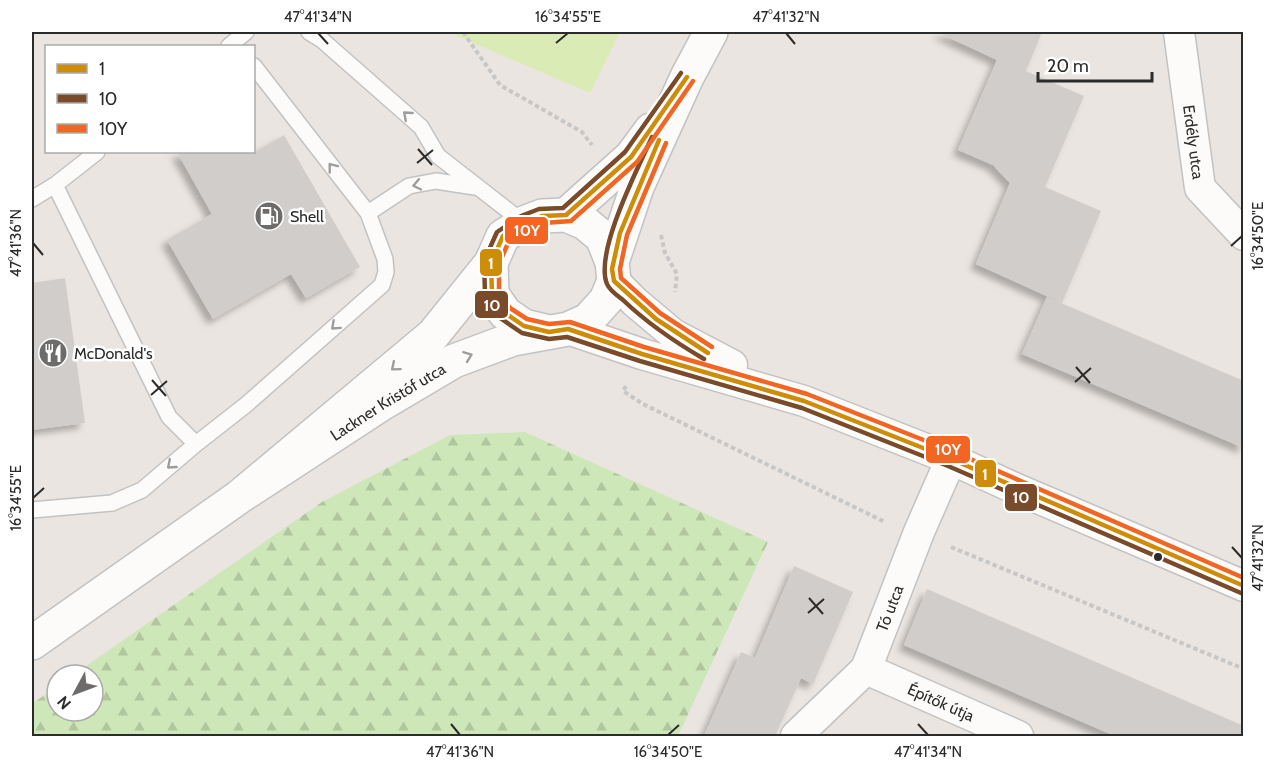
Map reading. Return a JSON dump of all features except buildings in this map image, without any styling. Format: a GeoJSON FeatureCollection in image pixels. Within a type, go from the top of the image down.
{"type":"FeatureCollection","features":[{"type":"Feature","properties":{"kind":"street","name":"Lackner Kristóf utca"},"geometry":{"type":"LineString","coordinates":[[32,643],[239,497],[383,403],[454,361],[513,339],[558,331],[588,320],[606,300],[637,187],[687,77],[711,32]]}},
{"type":"Feature","properties":{"kind":"street","name":"Erdély utca"},"geometry":{"type":"LineString","coordinates":[[1179,32],[1200,188],[1244,235]]}},
{"type":"Feature","properties":{"kind":"street","name":"Lackner Kristóf utca"},"geometry":{"type":"LineString","coordinates":[[239,497],[433,335],[491,263],[503,236],[524,223],[542,216],[566,214],[631,157],[687,77]]}},
{"type":"Feature","properties":{"kind":"street"},"geometry":{"type":"LineString","coordinates":[[566,214],[585,223],[602,237],[613,271],[635,302],[673,334],[804,401]]}},
{"type":"Feature","properties":{"kind":"street","name":"Lackner Kristóf utca"},"geometry":{"type":"LineString","coordinates":[[491,263],[492,294],[505,313],[524,326],[558,331]]}},
{"type":"Feature","properties":{"kind":"street"},"geometry":{"type":"LineString","coordinates":[[558,331],[804,401],[951,459],[1244,586]]}},
{"type":"Feature","properties":{"kind":"street","name":"Tó utca"},"geometry":{"type":"LineString","coordinates":[[796,736],[866,669],[919,532],[951,459]]}},
{"type":"Feature","properties":{"kind":"street","name":"Építők útja"},"geometry":{"type":"LineString","coordinates":[[866,669],[1018,736]]}},
{"type":"Feature","properties":{"kind":"lane"},"geometry":{"type":"LineString","coordinates":[[234,45],[246,32]]}},
{"type":"Feature","properties":{"kind":"lane"},"geometry":{"type":"LineString","coordinates":[[309,32],[322,40],[421,127],[438,156],[524,223]]}},
{"type":"Feature","properties":{"kind":"lane"},"geometry":{"type":"LineString","coordinates":[[32,510],[112,503],[142,490],[247,404],[382,285],[387,272],[385,259],[368,213],[255,67]]}},
{"type":"Feature","properties":{"kind":"lane"},"geometry":{"type":"LineString","coordinates":[[32,199],[55,185],[96,153]]}},
{"type":"Feature","properties":{"kind":"lane"},"geometry":{"type":"LineString","coordinates":[[368,213],[409,186],[436,181],[475,187]]}},
{"type":"Feature","properties":{"kind":"lane"},"geometry":{"type":"LineString","coordinates":[[55,185],[170,417],[196,444]]}},
{"type":"Feature","properties":{"kind":"path"},"geometry":{"type":"LineString","coordinates":[[463,32],[500,85],[582,132]]}},
{"type":"Feature","properties":{"kind":"path"},"geometry":{"type":"LineString","coordinates":[[662,225],[661,236],[665,253],[677,274],[674,297]]}},
{"type":"Feature","properties":{"kind":"path"},"geometry":{"type":"LineString","coordinates":[[623,390],[643,404],[892,526]]}},
{"type":"Feature","properties":{"kind":"path"},"geometry":{"type":"LineString","coordinates":[[941,543],[1244,669]]}},
{"type":"Feature","properties":{"kind":"green space"},"geometry":{"type":"Polygon","coordinates":[[[448,32],[620,32],[590,93],[448,32]]]}},
{"type":"Feature","properties":{"kind":"green space"},"geometry":{"type":"Polygon","coordinates":[[[525,432],[768,542],[678,736],[32,736],[32,704],[45,695],[45,723],[105,723],[105,663],[90,663],[322,502],[450,435],[525,432]]]}},
{"type":"Feature","properties":{"kind":"transit line","name":"10"},"geometry":{"type":"LineString","coordinates":[[681,73],[625,152],[563,208],[539,209],[521,216],[497,232],[484,261],[485,294],[500,318],[522,333],[549,339],[567,337],[640,361],[802,408],[948,466],[1241,593]]}},
{"type":"Feature","properties":{"kind":"transit line","name":"1"},"geometry":{"type":"LineString","coordinates":[[687,77],[631,157],[566,215],[542,216],[524,223],[503,236],[491,263],[492,294],[505,313],[524,326],[549,332],[568,329],[642,354],[804,401],[951,459],[1244,586]]}},
{"type":"Feature","properties":{"kind":"transit line","name":"10Y"},"geometry":{"type":"LineString","coordinates":[[693,81],[637,162],[571,221],[544,223],[509,241],[499,264],[499,292],[510,308],[527,319],[549,324],[570,322],[644,347],[807,394],[954,452],[1244,578]]}},
{"type":"Feature","properties":{"kind":"transit line","name":"10"},"geometry":{"type":"LineString","coordinates":[[652,137],[619,210],[612,232],[605,270],[607,284],[614,293],[652,325],[704,359]]}},
{"type":"Feature","properties":{"kind":"transit line","name":"1"},"geometry":{"type":"LineString","coordinates":[[659,140],[620,233],[612,269],[614,281],[656,319],[708,353]]}},
{"type":"Feature","properties":{"kind":"transit line","name":"10Y"},"geometry":{"type":"LineString","coordinates":[[666,143],[627,235],[620,269],[621,278],[660,313],[712,347]]}},
{"type":"Feature","properties":{"kind":"place","name":"Shell"},"geometry":{"type":"Point","coordinates":[269,216]}},
{"type":"Feature","properties":{"kind":"place","name":"McDonald's"},"geometry":{"type":"Point","coordinates":[53,353]}}]}
